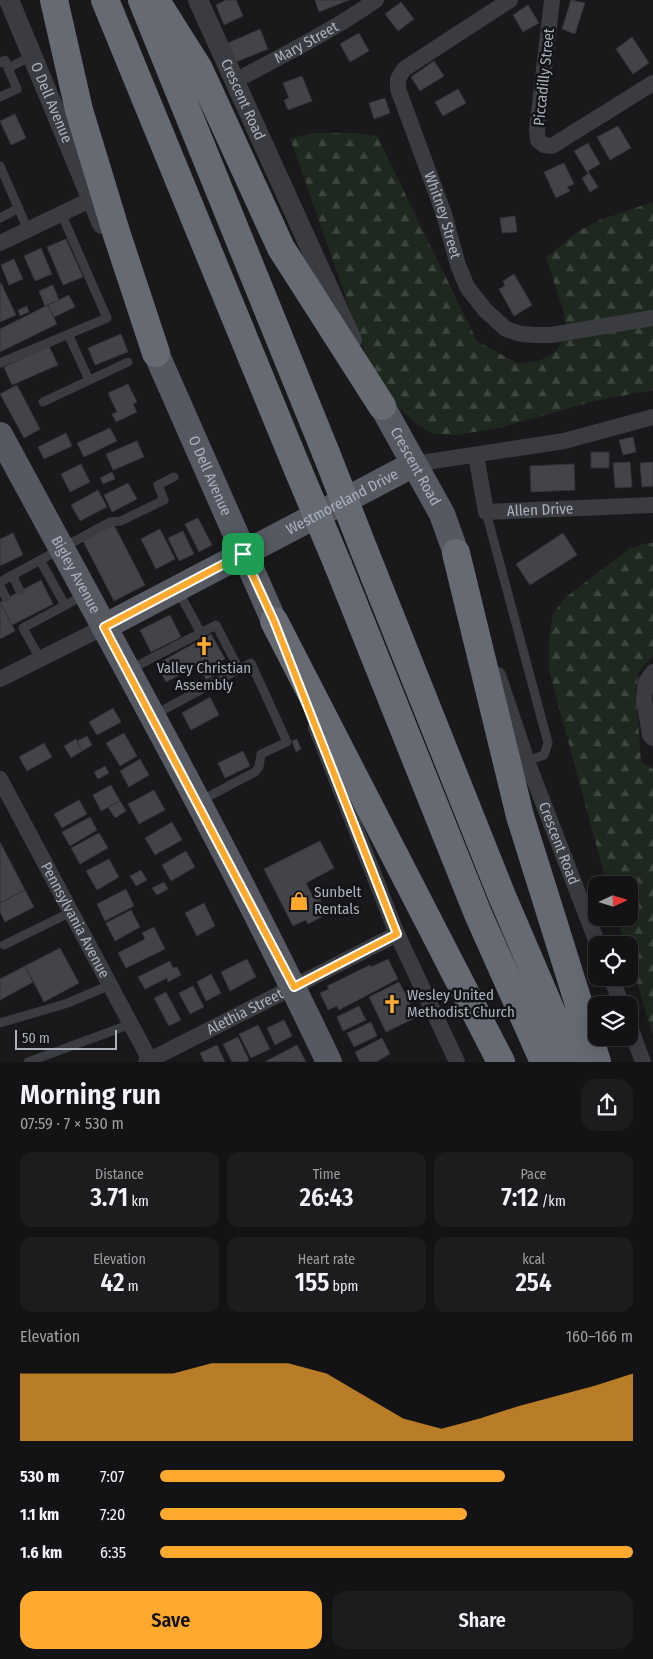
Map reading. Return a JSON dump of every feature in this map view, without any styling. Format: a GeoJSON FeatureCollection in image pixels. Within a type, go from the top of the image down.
{"type":"FeatureCollection","features":[{"type":"Feature","properties":{"kind":"highway"},"geometry":{"type":"LineString","coordinates":[[54,0],[80,110],[117,235],[156,353]]}},
{"type":"Feature","properties":{"kind":"highway"},"geometry":{"type":"LineString","coordinates":[[105,0],[338,565],[478,914],[544,1062]]}},
{"type":"Feature","properties":{"kind":"highway"},"geometry":{"type":"LineString","coordinates":[[142,0],[326,453],[502,896],[573,1062]]}},
{"type":"Feature","properties":{"kind":"highway"},"geometry":{"type":"LineString","coordinates":[[155,0],[199,69],[281,248],[382,406]]}},
{"type":"Feature","properties":{"kind":"highway"},"geometry":{"type":"LineString","coordinates":[[456,553],[520,816],[597,1062]]}},
{"type":"Feature","properties":{"kind":"highway"},"geometry":{"type":"LineString","coordinates":[[274,621],[501,1062]]}},
{"type":"Feature","properties":{"kind":"main road","name":"O Dell Avenue"},"geometry":{"type":"LineString","coordinates":[[156,353],[274,621]]}},
{"type":"Feature","properties":{"kind":"main road","name":"Crescent Road"},"geometry":{"type":"LineString","coordinates":[[382,406],[442,514],[456,553]]}},
{"type":"Feature","properties":{"kind":"main road","name":"Bigley Avenue"},"geometry":{"type":"LineString","coordinates":[[0,435],[50,554],[75,600],[104,627],[294,987],[329,1062]]}},
{"type":"Feature","properties":{"kind":"main road","name":"Westmoreland Drive"},"geometry":{"type":"LineString","coordinates":[[104,627],[414,464]]}},
{"type":"Feature","properties":{"kind":"street","name":"O Dell Avenue"},"geometry":{"type":"LineString","coordinates":[[9,0],[156,353]]}},
{"type":"Feature","properties":{"kind":"street","name":"Crescent Road"},"geometry":{"type":"LineString","coordinates":[[198,0],[277,178],[382,406]]}},
{"type":"Feature","properties":{"kind":"street","name":"Mary Street"},"geometry":{"type":"LineString","coordinates":[[235,80],[298,48],[354,16],[376,0]]}},
{"type":"Feature","properties":{"kind":"street","name":"Whitney Street"},"geometry":{"type":"LineString","coordinates":[[510,0],[404,69],[398,79],[398,89],[444,214],[458,264],[467,287],[485,310],[499,323],[506,329],[521,334],[551,335],[653,318]]}},
{"type":"Feature","properties":{"kind":"street","name":"Piccadilly Street"},"geometry":{"type":"LineString","coordinates":[[552,0],[537,130],[538,140],[552,146],[653,83]]}},
{"type":"Feature","properties":{"kind":"street"},"geometry":{"type":"LineString","coordinates":[[0,244],[92,199]]}},
{"type":"Feature","properties":{"kind":"street","name":"Westmoreland Drive"},"geometry":{"type":"LineString","coordinates":[[414,464],[564,441],[653,417]]}},
{"type":"Feature","properties":{"kind":"street","name":"Allen Drive"},"geometry":{"type":"LineString","coordinates":[[476,456],[486,512],[653,505]]}},
{"type":"Feature","properties":{"kind":"street","name":"Crescent Road"},"geometry":{"type":"LineString","coordinates":[[456,553],[527,761],[595,936]]}},
{"type":"Feature","properties":{"kind":"street","name":"O Dell Avenue"},"geometry":{"type":"LineString","coordinates":[[274,621],[397,934],[457,1062]]}},
{"type":"Feature","properties":{"kind":"street","name":"Westmoreland Drive"},"geometry":{"type":"LineString","coordinates":[[0,679],[104,627]]}},
{"type":"Feature","properties":{"kind":"street"},"geometry":{"type":"LineString","coordinates":[[653,672],[646,682],[644,699],[650,735],[653,738]]}},
{"type":"Feature","properties":{"kind":"street","name":"Pennsylvania Avenue"},"geometry":{"type":"LineString","coordinates":[[0,781],[149,1061]]}},
{"type":"Feature","properties":{"kind":"street","name":"Alethia Street"},"geometry":{"type":"LineString","coordinates":[[149,1061],[397,934]]}},
{"type":"Feature","properties":{"kind":"street"},"geometry":{"type":"LineString","coordinates":[[637,1046],[643,1062]]}},
{"type":"Feature","properties":{"kind":"lane"},"geometry":{"type":"LineString","coordinates":[[0,97],[17,89],[4,66],[32,56]]}},
{"type":"Feature","properties":{"kind":"lane"},"geometry":{"type":"LineString","coordinates":[[0,166],[28,230]]}},
{"type":"Feature","properties":{"kind":"lane"},"geometry":{"type":"LineString","coordinates":[[0,218],[19,208]]}},
{"type":"Feature","properties":{"kind":"lane"},"geometry":{"type":"LineString","coordinates":[[0,363],[107,318],[61,214]]}},
{"type":"Feature","properties":{"kind":"lane"},"geometry":{"type":"LineString","coordinates":[[68,334],[89,380]]}},
{"type":"Feature","properties":{"kind":"lane"},"geometry":{"type":"LineString","coordinates":[[43,402],[128,362]]}},
{"type":"Feature","properties":{"kind":"lane"},"geometry":{"type":"LineString","coordinates":[[0,582],[110,522],[122,521],[164,500],[158,485],[174,478]]}},
{"type":"Feature","properties":{"kind":"lane"},"geometry":{"type":"LineString","coordinates":[[486,512],[548,743],[544,755],[527,761]]}},
{"type":"Feature","properties":{"kind":"lane"},"geometry":{"type":"LineString","coordinates":[[12,575],[20,591]]}},
{"type":"Feature","properties":{"kind":"lane"},"geometry":{"type":"LineString","coordinates":[[0,586],[6,598]]}},
{"type":"Feature","properties":{"kind":"lane"},"geometry":{"type":"LineString","coordinates":[[177,588],[201,633]]}},
{"type":"Feature","properties":{"kind":"lane"},"geometry":{"type":"LineString","coordinates":[[40,659],[21,625],[75,600]]}},
{"type":"Feature","properties":{"kind":"lane"},"geometry":{"type":"LineString","coordinates":[[127,671],[216,626],[239,669]]}},
{"type":"Feature","properties":{"kind":"lane"},"geometry":{"type":"LineString","coordinates":[[152,716],[251,664],[287,742],[261,754],[255,772],[198,803]]}},
{"type":"Feature","properties":{"kind":"lane"},"geometry":{"type":"LineString","coordinates":[[4,945],[71,912]]}},
{"type":"Feature","properties":{"kind":"lane"},"geometry":{"type":"LineString","coordinates":[[0,1023],[68,1003],[110,985]]}},
{"type":"Feature","properties":{"kind":"lane"},"geometry":{"type":"LineString","coordinates":[[28,1062],[131,1024]]}},
{"type":"Feature","properties":{"kind":"green space"},"geometry":{"type":"Polygon","coordinates":[[[315,133],[355,133],[377,136],[477,341],[517,363],[539,361],[555,352],[568,333],[563,310],[546,257],[582,229],[600,220],[653,202],[653,390],[594,401],[499,428],[456,435],[433,434],[415,423],[383,392],[372,372],[290,138],[315,133]]]}},
{"type":"Feature","properties":{"kind":"green space"},"geometry":{"type":"Polygon","coordinates":[[[653,543],[653,656],[639,671],[636,691],[641,762],[653,769],[653,1036],[638,986],[638,936],[622,936],[619,926],[638,926],[638,876],[605,876],[549,670],[549,640],[553,614],[565,598],[630,548],[653,543]]]}},
{"type":"Feature","properties":{"kind":"building"},"geometry":{"type":"Polygon","coordinates":[[[226,0],[236,0],[243,16],[224,25],[216,5],[226,0]]]}},
{"type":"Feature","properties":{"kind":"building"},"geometry":{"type":"Polygon","coordinates":[[[315,0],[349,0],[319,12],[315,0]]]}},
{"type":"Feature","properties":{"kind":"building"},"geometry":{"type":"Polygon","coordinates":[[[571,0],[585,3],[575,34],[562,29],[571,0]]]}},
{"type":"Feature","properties":{"kind":"building"},"geometry":{"type":"Polygon","coordinates":[[[401,2],[414,19],[398,31],[385,14],[401,2]]]}},
{"type":"Feature","properties":{"kind":"building"},"geometry":{"type":"Polygon","coordinates":[[[528,5],[539,23],[523,32],[513,15],[528,5]]]}},
{"type":"Feature","properties":{"kind":"building"},"geometry":{"type":"Polygon","coordinates":[[[260,29],[268,49],[236,62],[228,43],[260,29]]]}},
{"type":"Feature","properties":{"kind":"building"},"geometry":{"type":"Polygon","coordinates":[[[359,33],[369,51],[350,62],[340,44],[359,33]]]}},
{"type":"Feature","properties":{"kind":"building"},"geometry":{"type":"Polygon","coordinates":[[[632,37],[649,63],[633,74],[616,49],[632,37]]]}},
{"type":"Feature","properties":{"kind":"building"},"geometry":{"type":"Polygon","coordinates":[[[434,61],[444,76],[420,91],[411,77],[434,61]]]}},
{"type":"Feature","properties":{"kind":"building"},"geometry":{"type":"Polygon","coordinates":[[[302,76],[312,101],[288,110],[284,100],[289,98],[283,83],[302,76]]]}},
{"type":"Feature","properties":{"kind":"building"},"geometry":{"type":"Polygon","coordinates":[[[458,89],[466,103],[443,116],[435,102],[458,89]]]}},
{"type":"Feature","properties":{"kind":"building"},"geometry":{"type":"Polygon","coordinates":[[[385,98],[390,113],[374,119],[369,103],[385,98]]]}},
{"type":"Feature","properties":{"kind":"building"},"geometry":{"type":"Polygon","coordinates":[[[15,114],[26,138],[11,145],[0,121],[15,114]]]}},
{"type":"Feature","properties":{"kind":"building"},"geometry":{"type":"Polygon","coordinates":[[[618,126],[631,148],[610,160],[597,137],[618,126]]]}},
{"type":"Feature","properties":{"kind":"building"},"geometry":{"type":"Polygon","coordinates":[[[588,143],[600,164],[588,171],[598,187],[590,192],[582,178],[588,174],[574,151],[588,143]]]}},
{"type":"Feature","properties":{"kind":"building"},"geometry":{"type":"Polygon","coordinates":[[[564,163],[574,184],[567,187],[570,191],[556,198],[544,172],[564,163]]]}},
{"type":"Feature","properties":{"kind":"building"},"geometry":{"type":"Polygon","coordinates":[[[515,216],[517,232],[502,233],[500,218],[515,216]]]}},
{"type":"Feature","properties":{"kind":"building"},"geometry":{"type":"Polygon","coordinates":[[[66,239],[83,277],[63,285],[47,247],[66,239]]]}},
{"type":"Feature","properties":{"kind":"building"},"geometry":{"type":"Polygon","coordinates":[[[41,248],[52,274],[35,281],[24,256],[41,248]]]}},
{"type":"Feature","properties":{"kind":"building"},"geometry":{"type":"Polygon","coordinates":[[[14,259],[23,279],[9,285],[1,265],[14,259]]]}},
{"type":"Feature","properties":{"kind":"building"},"geometry":{"type":"Polygon","coordinates":[[[514,274],[532,305],[514,316],[499,289],[505,286],[503,281],[514,274]]]}},
{"type":"Feature","properties":{"kind":"building"},"geometry":{"type":"Polygon","coordinates":[[[0,284],[16,315],[0,322],[0,284]]]}},
{"type":"Feature","properties":{"kind":"building"},"geometry":{"type":"Polygon","coordinates":[[[53,285],[59,300],[45,306],[39,291],[53,285]]]}},
{"type":"Feature","properties":{"kind":"building"},"geometry":{"type":"Polygon","coordinates":[[[69,295],[75,307],[54,317],[48,305],[69,295]]]}},
{"type":"Feature","properties":{"kind":"building"},"geometry":{"type":"Polygon","coordinates":[[[48,305],[57,324],[0,352],[0,329],[48,305]]]}},
{"type":"Feature","properties":{"kind":"building"},"geometry":{"type":"Polygon","coordinates":[[[27,306],[29,312],[20,316],[18,310],[27,306]]]}},
{"type":"Feature","properties":{"kind":"building"},"geometry":{"type":"Polygon","coordinates":[[[121,334],[128,352],[95,365],[88,348],[121,334]]]}},
{"type":"Feature","properties":{"kind":"building"},"geometry":{"type":"Polygon","coordinates":[[[49,346],[58,365],[12,385],[4,367],[49,346]]]}},
{"type":"Feature","properties":{"kind":"building"},"geometry":{"type":"Polygon","coordinates":[[[128,384],[137,402],[133,404],[137,412],[116,422],[112,414],[117,412],[108,393],[128,384]]]}},
{"type":"Feature","properties":{"kind":"building"},"geometry":{"type":"Polygon","coordinates":[[[17,385],[40,429],[24,438],[0,394],[17,385]]]}},
{"type":"Feature","properties":{"kind":"building"},"geometry":{"type":"Polygon","coordinates":[[[110,428],[117,441],[84,457],[77,443],[110,428]]]}},
{"type":"Feature","properties":{"kind":"building"},"geometry":{"type":"Polygon","coordinates":[[[66,433],[72,446],[44,459],[38,447],[66,433]]]}},
{"type":"Feature","properties":{"kind":"building"},"geometry":{"type":"Polygon","coordinates":[[[633,437],[636,452],[623,455],[619,440],[633,437]]]}},
{"type":"Feature","properties":{"kind":"building"},"geometry":{"type":"Polygon","coordinates":[[[137,441],[144,457],[113,470],[106,454],[137,441]]]}},
{"type":"Feature","properties":{"kind":"building"},"geometry":{"type":"Polygon","coordinates":[[[591,452],[609,452],[609,468],[591,468],[591,452]]]}},
{"type":"Feature","properties":{"kind":"building"},"geometry":{"type":"Polygon","coordinates":[[[630,462],[632,487],[615,488],[613,463],[630,462]]]}},
{"type":"Feature","properties":{"kind":"building"},"geometry":{"type":"Polygon","coordinates":[[[653,462],[653,486],[642,487],[640,463],[653,462]]]}},
{"type":"Feature","properties":{"kind":"building"},"geometry":{"type":"Polygon","coordinates":[[[81,464],[90,482],[70,492],[61,474],[81,464]]]}},
{"type":"Feature","properties":{"kind":"building"},"geometry":{"type":"Polygon","coordinates":[[[574,464],[575,490],[531,492],[530,466],[574,464]]]}},
{"type":"Feature","properties":{"kind":"building"},"geometry":{"type":"Polygon","coordinates":[[[112,472],[115,479],[103,484],[100,478],[112,472]]]}},
{"type":"Feature","properties":{"kind":"building"},"geometry":{"type":"Polygon","coordinates":[[[128,483],[137,499],[112,512],[104,495],[128,483]]]}},
{"type":"Feature","properties":{"kind":"building"},"geometry":{"type":"Polygon","coordinates":[[[98,490],[107,507],[80,521],[71,505],[98,490]]]}},
{"type":"Feature","properties":{"kind":"building"},"geometry":{"type":"Polygon","coordinates":[[[198,518],[212,545],[199,552],[185,524],[198,518]]]}},
{"type":"Feature","properties":{"kind":"building"},"geometry":{"type":"Polygon","coordinates":[[[113,523],[145,585],[114,601],[82,539],[113,523]]]}},
{"type":"Feature","properties":{"kind":"building"},"geometry":{"type":"Polygon","coordinates":[[[160,529],[175,559],[156,569],[141,539],[160,529]]]}},
{"type":"Feature","properties":{"kind":"building"},"geometry":{"type":"Polygon","coordinates":[[[183,531],[194,554],[179,561],[168,538],[183,531]]]}},
{"type":"Feature","properties":{"kind":"building"},"geometry":{"type":"Polygon","coordinates":[[[13,533],[23,555],[0,566],[0,539],[13,533]]]}},
{"type":"Feature","properties":{"kind":"building"},"geometry":{"type":"Polygon","coordinates":[[[563,533],[577,555],[530,585],[516,564],[563,533]]]}},
{"type":"Feature","properties":{"kind":"building"},"geometry":{"type":"Polygon","coordinates":[[[41,580],[53,604],[12,625],[0,602],[41,580]]]}},
{"type":"Feature","properties":{"kind":"building"},"geometry":{"type":"Polygon","coordinates":[[[0,602],[15,631],[0,639],[0,602]]]}},
{"type":"Feature","properties":{"kind":"building"},"geometry":{"type":"Polygon","coordinates":[[[170,615],[181,637],[151,652],[140,630],[170,615]]]}},
{"type":"Feature","properties":{"kind":"building","name":"Valley Christian Assembly"},"geometry":{"type":"Polygon","coordinates":[[[211,634],[225,659],[217,663],[222,671],[206,680],[202,672],[199,674],[195,667],[166,682],[157,664],[211,634]]]}},
{"type":"Feature","properties":{"kind":"building"},"geometry":{"type":"Polygon","coordinates":[[[210,697],[219,715],[191,730],[182,713],[210,697]]]}},
{"type":"Feature","properties":{"kind":"building"},"geometry":{"type":"Polygon","coordinates":[[[113,708],[121,722],[97,735],[89,722],[113,708]]]}},
{"type":"Feature","properties":{"kind":"building"},"geometry":{"type":"Polygon","coordinates":[[[124,733],[137,756],[120,766],[106,743],[124,733]]]}},
{"type":"Feature","properties":{"kind":"building"},"geometry":{"type":"Polygon","coordinates":[[[87,736],[92,745],[82,751],[77,741],[87,736]]]}},
{"type":"Feature","properties":{"kind":"building"},"geometry":{"type":"Polygon","coordinates":[[[76,739],[82,751],[71,758],[64,746],[76,739]]]}},
{"type":"Feature","properties":{"kind":"building"},"geometry":{"type":"Polygon","coordinates":[[[297,739],[301,749],[296,752],[292,741],[297,739]]]}},
{"type":"Feature","properties":{"kind":"building"},"geometry":{"type":"Polygon","coordinates":[[[44,743],[52,757],[27,771],[19,757],[44,743]]]}},
{"type":"Feature","properties":{"kind":"building"},"geometry":{"type":"Polygon","coordinates":[[[243,751],[250,766],[225,778],[218,763],[243,751]]]}},
{"type":"Feature","properties":{"kind":"building"},"geometry":{"type":"Polygon","coordinates":[[[140,759],[149,775],[129,787],[120,771],[140,759]]]}},
{"type":"Feature","properties":{"kind":"building"},"geometry":{"type":"Polygon","coordinates":[[[105,766],[109,773],[98,779],[94,772],[105,766]]]}},
{"type":"Feature","properties":{"kind":"building"},"geometry":{"type":"Polygon","coordinates":[[[111,785],[120,801],[101,811],[93,795],[111,785]]]}},
{"type":"Feature","properties":{"kind":"building"},"geometry":{"type":"Polygon","coordinates":[[[154,790],[165,810],[139,824],[128,804],[154,790]]]}},
{"type":"Feature","properties":{"kind":"building"},"geometry":{"type":"Polygon","coordinates":[[[79,800],[87,814],[62,828],[54,814],[79,800]]]}},
{"type":"Feature","properties":{"kind":"building"},"geometry":{"type":"Polygon","coordinates":[[[120,801],[126,811],[115,818],[108,807],[120,801]]]}},
{"type":"Feature","properties":{"kind":"building"},"geometry":{"type":"Polygon","coordinates":[[[90,817],[97,830],[70,846],[62,832],[90,817]]]}},
{"type":"Feature","properties":{"kind":"building"},"geometry":{"type":"Polygon","coordinates":[[[172,822],[182,840],[155,855],[145,838],[172,822]]]}},
{"type":"Feature","properties":{"kind":"building"},"geometry":{"type":"Polygon","coordinates":[[[99,833],[108,848],[80,864],[71,848],[99,833]]]}},
{"type":"Feature","properties":{"kind":"building"},"geometry":{"type":"Polygon","coordinates":[[[320,841],[334,868],[306,883],[313,897],[318,895],[327,914],[308,924],[306,920],[293,926],[264,869],[320,841]]]}},
{"type":"Feature","properties":{"kind":"building"},"geometry":{"type":"Polygon","coordinates":[[[0,842],[25,890],[0,903],[0,842]]]}},
{"type":"Feature","properties":{"kind":"building"},"geometry":{"type":"Polygon","coordinates":[[[186,851],[195,867],[171,881],[162,865],[186,851]]]}},
{"type":"Feature","properties":{"kind":"building"},"geometry":{"type":"Polygon","coordinates":[[[109,859],[119,877],[97,890],[86,871],[109,859]]]}},
{"type":"Feature","properties":{"kind":"building"},"geometry":{"type":"Polygon","coordinates":[[[141,870],[147,880],[136,886],[130,876],[141,870]]]}},
{"type":"Feature","properties":{"kind":"building"},"geometry":{"type":"Polygon","coordinates":[[[164,882],[168,889],[157,895],[152,888],[164,882]]]}},
{"type":"Feature","properties":{"kind":"building"},"geometry":{"type":"Polygon","coordinates":[[[126,889],[134,906],[105,921],[97,904],[126,889]]]}},
{"type":"Feature","properties":{"kind":"building"},"geometry":{"type":"Polygon","coordinates":[[[25,890],[34,907],[5,922],[0,912],[0,903],[25,890]]]}},
{"type":"Feature","properties":{"kind":"building"},"geometry":{"type":"Polygon","coordinates":[[[204,903],[215,926],[197,936],[185,913],[204,903]]]}},
{"type":"Feature","properties":{"kind":"building"},"geometry":{"type":"Polygon","coordinates":[[[131,910],[140,927],[115,941],[106,923],[131,910]]]}},
{"type":"Feature","properties":{"kind":"building"},"geometry":{"type":"Polygon","coordinates":[[[154,927],[165,949],[126,968],[118,953],[145,939],[142,933],[154,927]]]}},
{"type":"Feature","properties":{"kind":"building"},"geometry":{"type":"Polygon","coordinates":[[[60,948],[79,983],[44,1002],[25,966],[60,948]]]}},
{"type":"Feature","properties":{"kind":"building"},"geometry":{"type":"Polygon","coordinates":[[[247,959],[256,977],[230,991],[221,972],[247,959]]]}},
{"type":"Feature","properties":{"kind":"building"},"geometry":{"type":"Polygon","coordinates":[[[388,959],[398,979],[339,1010],[337,1006],[328,1010],[320,993],[329,989],[327,986],[370,965],[371,967],[388,959]]]}},
{"type":"Feature","properties":{"kind":"building"},"geometry":{"type":"Polygon","coordinates":[[[170,961],[173,968],[177,967],[181,975],[168,982],[167,978],[145,989],[138,977],[170,961]]]}},
{"type":"Feature","properties":{"kind":"building"},"geometry":{"type":"Polygon","coordinates":[[[25,966],[33,982],[0,1000],[0,979],[25,966]]]}},
{"type":"Feature","properties":{"kind":"building"},"geometry":{"type":"Polygon","coordinates":[[[211,974],[221,993],[206,1001],[197,982],[211,974]]]}},
{"type":"Feature","properties":{"kind":"building"},"geometry":{"type":"Polygon","coordinates":[[[399,982],[404,992],[408,990],[412,999],[409,1001],[417,1017],[386,1032],[369,997],[399,982]]]}},
{"type":"Feature","properties":{"kind":"building"},"geometry":{"type":"Polygon","coordinates":[[[193,986],[204,1007],[190,1014],[179,993],[193,986]]]}},
{"type":"Feature","properties":{"kind":"building"},"geometry":{"type":"Polygon","coordinates":[[[166,992],[181,1020],[169,1026],[154,998],[166,992]]]}},
{"type":"Feature","properties":{"kind":"building"},"geometry":{"type":"Polygon","coordinates":[[[359,1006],[366,1020],[343,1031],[337,1017],[359,1006]]]}},
{"type":"Feature","properties":{"kind":"building"},"geometry":{"type":"Polygon","coordinates":[[[284,1020],[292,1036],[275,1045],[267,1028],[284,1020]]]}},
{"type":"Feature","properties":{"kind":"building"},"geometry":{"type":"Polygon","coordinates":[[[371,1022],[377,1036],[354,1047],[347,1033],[371,1022]]]}},
{"type":"Feature","properties":{"kind":"building"},"geometry":{"type":"Polygon","coordinates":[[[258,1025],[270,1049],[251,1058],[239,1034],[258,1025]]]}},
{"type":"Feature","properties":{"kind":"building"},"geometry":{"type":"Polygon","coordinates":[[[238,1037],[249,1060],[246,1062],[232,1062],[223,1044],[238,1037]]]}},
{"type":"Feature","properties":{"kind":"building"},"geometry":{"type":"Polygon","coordinates":[[[382,1038],[390,1054],[376,1062],[360,1062],[355,1052],[382,1038]]]}},
{"type":"Feature","properties":{"kind":"building"},"geometry":{"type":"Polygon","coordinates":[[[217,1045],[225,1062],[204,1062],[200,1053],[217,1045]]]}},
{"type":"Feature","properties":{"kind":"building"},"geometry":{"type":"Polygon","coordinates":[[[297,1045],[306,1062],[266,1062],[266,1061],[297,1045]]]}},
{"type":"Feature","properties":{"kind":"place","name":"Valley Christian Assembly"},"geometry":{"type":"Point","coordinates":[204,646]}},
{"type":"Feature","properties":{"kind":"place","name":"Sunbelt Rentals"},"geometry":{"type":"Point","coordinates":[299,901]}},
{"type":"Feature","properties":{"kind":"place","name":"Wesley United Methodist Church"},"geometry":{"type":"Point","coordinates":[392,1004]}},
{"type":"Feature","properties":{"kind":"route"},"geometry":{"type":"LineString","coordinates":[[243,554],[274,621],[397,934],[294,987],[104,627],[243,554]]}}]}
